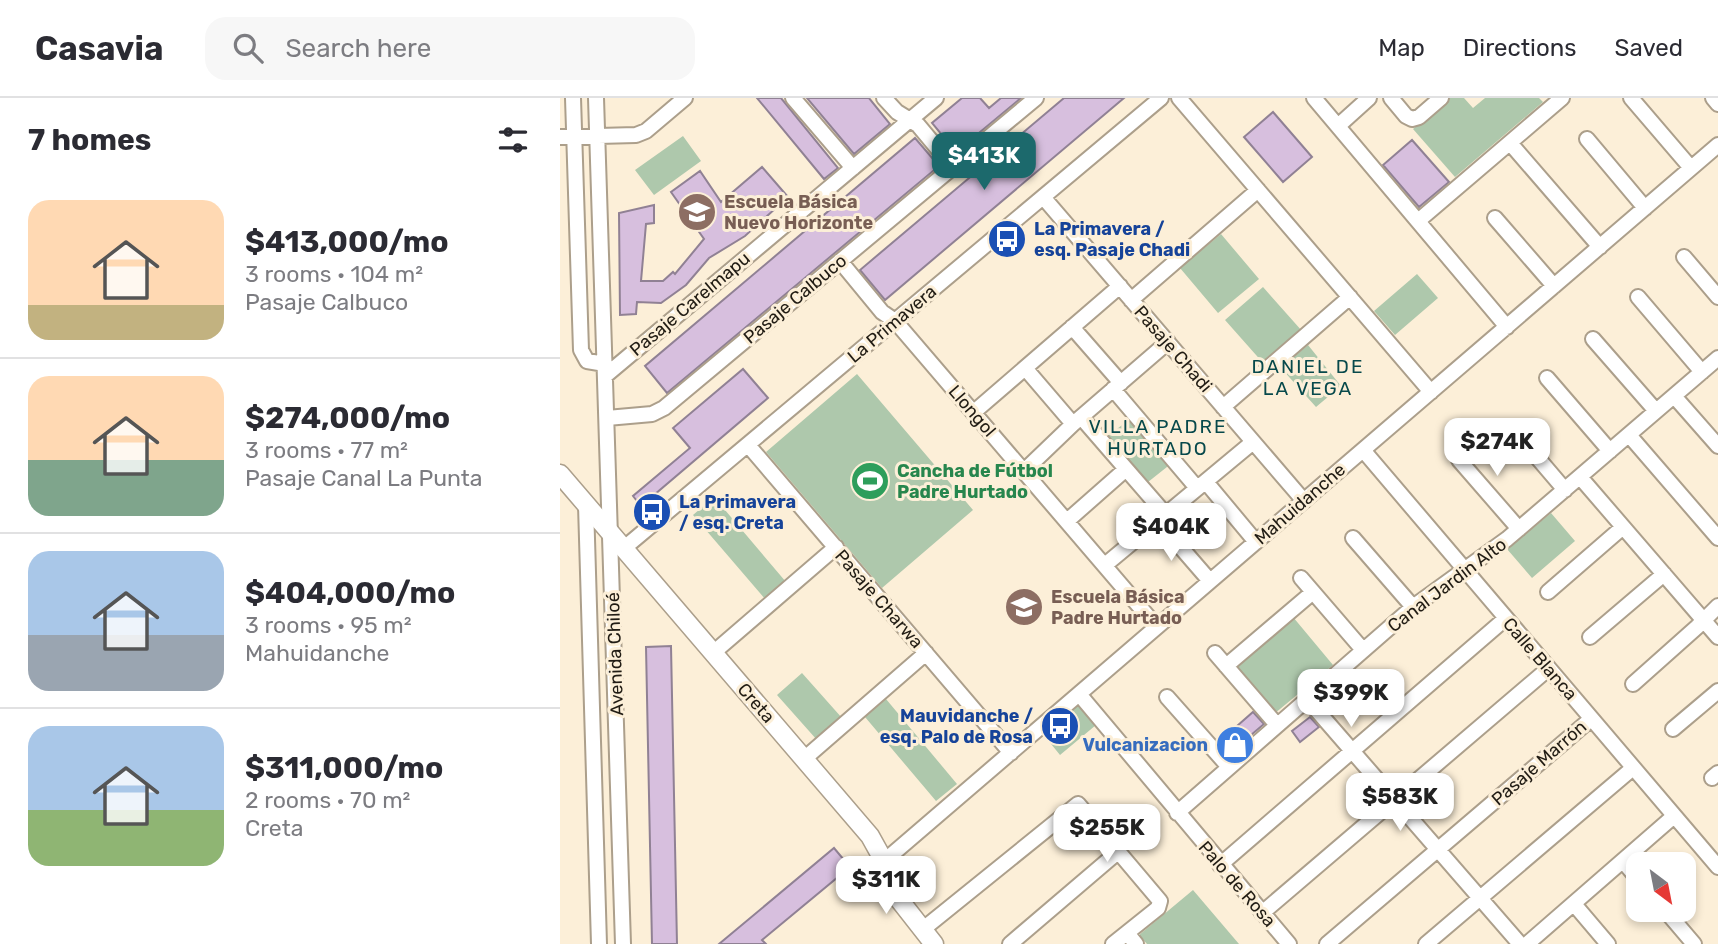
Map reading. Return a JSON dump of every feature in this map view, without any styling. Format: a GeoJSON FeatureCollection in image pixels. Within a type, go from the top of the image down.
{"type":"FeatureCollection","features":[{"type":"Feature","properties":{"kind":"street"},"geometry":{"type":"LineString","coordinates":[[573,98],[567,136],[581,350],[587,361],[605,370]]}},
{"type":"Feature","properties":{"kind":"street","name":"Avenida Chiloé"},"geometry":{"type":"LineString","coordinates":[[596,98],[607,418],[617,542],[623,944]]}},
{"type":"Feature","properties":{"kind":"street"},"geometry":{"type":"LineString","coordinates":[[567,136],[641,133],[685,98]]}},
{"type":"Feature","properties":{"kind":"street"},"geometry":{"type":"LineString","coordinates":[[793,98],[853,168]]}},
{"type":"Feature","properties":{"kind":"street"},"geometry":{"type":"LineString","coordinates":[[884,98],[897,112],[922,128],[953,167]]}},
{"type":"Feature","properties":{"kind":"street","name":"Pasaje Carelmapu"},"geometry":{"type":"LineString","coordinates":[[605,370],[936,98]]}},
{"type":"Feature","properties":{"kind":"street","name":"Pasaje Calbuco"},"geometry":{"type":"LineString","coordinates":[[607,418],[652,414],[664,408],[1036,98]]}},
{"type":"Feature","properties":{"kind":"street","name":"La Primavera"},"geometry":{"type":"LineString","coordinates":[[617,542],[748,445],[1161,98]]}},
{"type":"Feature","properties":{"kind":"street"},"geometry":{"type":"LineString","coordinates":[[1179,98],[1431,392]]}},
{"type":"Feature","properties":{"kind":"street"},"geometry":{"type":"LineString","coordinates":[[1314,98],[1507,327]]}},
{"type":"Feature","properties":{"kind":"street"},"geometry":{"type":"LineString","coordinates":[[1338,126],[1369,98]]}},
{"type":"Feature","properties":{"kind":"street"},"geometry":{"type":"LineString","coordinates":[[1391,98],[1412,120],[1441,98]]}},
{"type":"Feature","properties":{"kind":"street"},"geometry":{"type":"LineString","coordinates":[[1631,98],[1691,168]]}},
{"type":"Feature","properties":{"kind":"street"},"geometry":{"type":"LineString","coordinates":[[1713,98],[1718,104]]}},
{"type":"Feature","properties":{"kind":"street"},"geometry":{"type":"LineString","coordinates":[[1418,221],[1556,100]]}},
{"type":"Feature","properties":{"kind":"street"},"geometry":{"type":"LineString","coordinates":[[1587,139],[1645,208]]}},
{"type":"Feature","properties":{"kind":"street"},"geometry":{"type":"LineString","coordinates":[[1510,142],[1600,247]]}},
{"type":"Feature","properties":{"kind":"street","name":"Mahuidanche"},"geometry":{"type":"LineString","coordinates":[[883,863],[1718,145]]}},
{"type":"Feature","properties":{"kind":"street"},"geometry":{"type":"LineString","coordinates":[[1131,300],[1258,190]]}},
{"type":"Feature","properties":{"kind":"street","name":"Pasaje Chadi"},"geometry":{"type":"LineString","coordinates":[[1043,197],[1304,501]]}},
{"type":"Feature","properties":{"kind":"street"},"geometry":{"type":"LineString","coordinates":[[1495,218],[1554,286]]}},
{"type":"Feature","properties":{"kind":"street"},"geometry":{"type":"LineString","coordinates":[[1684,257],[1718,297]]}},
{"type":"Feature","properties":{"kind":"street","name":"Llongol"},"geometry":{"type":"LineString","coordinates":[[840,261],[882,312],[895,321],[974,412],[1157,627]]}},
{"type":"Feature","properties":{"kind":"street"},"geometry":{"type":"LineString","coordinates":[[974,412],[1120,286]]}},
{"type":"Feature","properties":{"kind":"street"},"geometry":{"type":"LineString","coordinates":[[1223,407],[1350,297]]}},
{"type":"Feature","properties":{"kind":"street"},"geometry":{"type":"LineString","coordinates":[[1638,297],[1702,372]]}},
{"type":"Feature","properties":{"kind":"street"},"geometry":{"type":"LineString","coordinates":[[1072,327],[1117,386],[1201,485],[1256,542]]}},
{"type":"Feature","properties":{"kind":"street"},"geometry":{"type":"LineString","coordinates":[[1593,339],[1656,411]]}},
{"type":"Feature","properties":{"kind":"street"},"geometry":{"type":"LineString","coordinates":[[1024,471],[1168,342]]}},
{"type":"Feature","properties":{"kind":"street","name":"Canal Jardin Alto"},"geometry":{"type":"LineString","coordinates":[[1177,813],[1413,607],[1519,529],[1718,358]]}},
{"type":"Feature","properties":{"kind":"street"},"geometry":{"type":"LineString","coordinates":[[1025,368],[1126,470],[1210,581]]}},
{"type":"Feature","properties":{"kind":"street"},"geometry":{"type":"LineString","coordinates":[[1547,378],[1610,451]]}},
{"type":"Feature","properties":{"kind":"street"},"geometry":{"type":"LineString","coordinates":[[1674,396],[1718,446]]}},
{"type":"Feature","properties":{"kind":"street"},"geometry":{"type":"LineString","coordinates":[[1513,429],[1565,490]]}},
{"type":"Feature","properties":{"kind":"street"},"geometry":{"type":"LineString","coordinates":[[1629,435],[1718,538]]}},
{"type":"Feature","properties":{"kind":"street"},"geometry":{"type":"LineString","coordinates":[[1105,565],[1253,442]]}},
{"type":"Feature","properties":{"kind":"street","name":"Pasaje Charwa"},"geometry":{"type":"LineString","coordinates":[[748,445],[1011,752]]}},
{"type":"Feature","properties":{"kind":"street","name":"Calle Blanca"},"geometry":{"type":"LineString","coordinates":[[1363,450],[1718,867]]}},
{"type":"Feature","properties":{"kind":"street"},"geometry":{"type":"LineString","coordinates":[[1459,460],[1519,529]]}},
{"type":"Feature","properties":{"kind":"street"},"geometry":{"type":"LineString","coordinates":[[1067,521],[1126,470]]}},
{"type":"Feature","properties":{"kind":"street","name":"Creta"},"geometry":{"type":"LineString","coordinates":[[560,474],[870,836],[894,893],[925,939]]}},
{"type":"Feature","properties":{"kind":"street"},"geometry":{"type":"LineString","coordinates":[[1580,477],[1718,637]]}},
{"type":"Feature","properties":{"kind":"street","name":"Avenida Chiloé"},"geometry":{"type":"LineString","coordinates":[[586,505],[598,944]]}},
{"type":"Feature","properties":{"kind":"street"},"geometry":{"type":"LineString","coordinates":[[1548,592],[1623,527]]}},
{"type":"Feature","properties":{"kind":"street"},"geometry":{"type":"LineString","coordinates":[[1353,538],[1413,607]]}},
{"type":"Feature","properties":{"kind":"street"},"geometry":{"type":"LineString","coordinates":[[713,653],[835,547]]}},
{"type":"Feature","properties":{"kind":"street"},"geometry":{"type":"LineString","coordinates":[[1590,637],[1664,574]]}},
{"type":"Feature","properties":{"kind":"street"},"geometry":{"type":"LineString","coordinates":[[1301,578],[1363,650]]}},
{"type":"Feature","properties":{"kind":"street"},"geometry":{"type":"LineString","coordinates":[[1226,666],[1313,592]]}},
{"type":"Feature","properties":{"kind":"street"},"geometry":{"type":"LineString","coordinates":[[1633,684],[1718,606]]}},
{"type":"Feature","properties":{"kind":"street"},"geometry":{"type":"LineString","coordinates":[[1220,865],[1505,619]]}},
{"type":"Feature","properties":{"kind":"street"},"geometry":{"type":"LineString","coordinates":[[804,759],[926,653]]}},
{"type":"Feature","properties":{"kind":"street"},"geometry":{"type":"LineString","coordinates":[[1215,653],[1277,725]]}},
{"type":"Feature","properties":{"kind":"street"},"geometry":{"type":"LineString","coordinates":[[1262,913],[1548,669]]}},
{"type":"Feature","properties":{"kind":"street"},"geometry":{"type":"LineString","coordinates":[[1673,729],[1718,691]]}},
{"type":"Feature","properties":{"kind":"street","name":"Palo de Rosa"},"geometry":{"type":"LineString","coordinates":[[1079,694],[1289,944]]}},
{"type":"Feature","properties":{"kind":"street"},"geometry":{"type":"LineString","coordinates":[[1167,697],[1229,767]]}},
{"type":"Feature","properties":{"kind":"street"},"geometry":{"type":"LineString","coordinates":[[1307,699],[1520,944]]}},
{"type":"Feature","properties":{"kind":"street","name":"Pasaje Marrón"},"geometry":{"type":"LineString","coordinates":[[1327,944],[1591,719]]}},
{"type":"Feature","properties":{"kind":"street"},"geometry":{"type":"LineString","coordinates":[[1426,944],[1633,768]]}},
{"type":"Feature","properties":{"kind":"street"},"geometry":{"type":"LineString","coordinates":[[925,939],[1078,804],[1160,904],[1132,938],[1113,944]]}},
{"type":"Feature","properties":{"kind":"street"},"geometry":{"type":"LineString","coordinates":[[1527,944],[1674,816]]}},
{"type":"Feature","properties":{"kind":"street"},"geometry":{"type":"LineString","coordinates":[[1010,944],[1119,851]]}},
{"type":"Feature","properties":{"kind":"street"},"geometry":{"type":"LineString","coordinates":[[1623,861],[1626,864]]}},
{"type":"Feature","properties":{"kind":"street"},"geometry":{"type":"LineString","coordinates":[[1574,904],[1608,944]]}},
{"type":"Feature","properties":{"kind":"street"},"geometry":{"type":"LineString","coordinates":[[1673,922],[1686,941]]}},
{"type":"Feature","properties":{"kind":"green space"},"geometry":{"type":"Polygon","coordinates":[[[1449,98],[1464,98],[1473,108],[1485,98],[1539,98],[1543,102],[1455,177],[1413,129],[1449,98]]]}},
{"type":"Feature","properties":{"kind":"green space"},"geometry":{"type":"Polygon","coordinates":[[[683,136],[701,161],[654,195],[635,170],[683,136]]]}},
{"type":"Feature","properties":{"kind":"green space"},"geometry":{"type":"Polygon","coordinates":[[[1221,234],[1259,279],[1218,313],[1180,268],[1221,234]]]}},
{"type":"Feature","properties":{"kind":"green space"},"geometry":{"type":"Polygon","coordinates":[[[1417,274],[1438,298],[1395,335],[1374,311],[1417,274]]]}},
{"type":"Feature","properties":{"kind":"green space"},"geometry":{"type":"Polygon","coordinates":[[[1263,287],[1302,331],[1264,364],[1225,320],[1263,287]]]}},
{"type":"Feature","properties":{"kind":"green space"},"geometry":{"type":"Polygon","coordinates":[[[1308,345],[1341,386],[1316,407],[1281,368],[1308,345]]]}},
{"type":"Feature","properties":{"kind":"green space","name":"Cancha de Fútbol Padre Hurtado"},"geometry":{"type":"Polygon","coordinates":[[[857,374],[973,510],[882,588],[766,452],[857,374]]]}},
{"type":"Feature","properties":{"kind":"green space"},"geometry":{"type":"Polygon","coordinates":[[[1134,416],[1172,463],[1143,486],[1105,438],[1134,416]]]}},
{"type":"Feature","properties":{"kind":"green space"},"geometry":{"type":"Polygon","coordinates":[[[714,497],[786,582],[765,599],[693,515],[714,497]]]}},
{"type":"Feature","properties":{"kind":"green space"},"geometry":{"type":"Polygon","coordinates":[[[1551,513],[1575,541],[1532,578],[1507,549],[1551,513]]]}},
{"type":"Feature","properties":{"kind":"green space"},"geometry":{"type":"Polygon","coordinates":[[[1293,617],[1333,665],[1274,714],[1232,666],[1293,617]]]}},
{"type":"Feature","properties":{"kind":"green space"},"geometry":{"type":"Polygon","coordinates":[[[802,673],[842,718],[817,740],[777,695],[802,673]]]}},
{"type":"Feature","properties":{"kind":"green space"},"geometry":{"type":"Polygon","coordinates":[[[886,699],[957,784],[936,801],[865,717],[886,699]]]}},
{"type":"Feature","properties":{"kind":"green space"},"geometry":{"type":"Polygon","coordinates":[[[1078,703],[1096,725],[1060,755],[1043,734],[1078,703]]]}},
{"type":"Feature","properties":{"kind":"green space"},"geometry":{"type":"Polygon","coordinates":[[[1193,890],[1239,944],[1147,944],[1139,935],[1193,890]]]}},
{"type":"Feature","properties":{"kind":"building"},"geometry":{"type":"Polygon","coordinates":[[[757,98],[781,98],[838,168],[824,179],[757,98]]]}},
{"type":"Feature","properties":{"kind":"building"},"geometry":{"type":"Polygon","coordinates":[[[807,98],[869,98],[890,124],[854,154],[807,98]]]}},
{"type":"Feature","properties":{"kind":"building"},"geometry":{"type":"Polygon","coordinates":[[[962,98],[980,98],[989,108],[1001,98],[1021,98],[956,152],[932,123],[962,98]]]}},
{"type":"Feature","properties":{"kind":"building"},"geometry":{"type":"Polygon","coordinates":[[[1064,98],[1124,98],[885,300],[860,270],[1064,98]]]}},
{"type":"Feature","properties":{"kind":"building"},"geometry":{"type":"Polygon","coordinates":[[[1273,112],[1312,157],[1283,182],[1244,137],[1273,112]]]}},
{"type":"Feature","properties":{"kind":"building"},"geometry":{"type":"Polygon","coordinates":[[[915,138],[939,166],[667,393],[645,366],[915,138]]]}},
{"type":"Feature","properties":{"kind":"building"},"geometry":{"type":"Polygon","coordinates":[[[1412,140],[1449,182],[1419,207],[1383,165],[1412,140]]]}},
{"type":"Feature","properties":{"kind":"building"},"geometry":{"type":"Polygon","coordinates":[[[762,167],[788,197],[745,236],[709,258],[686,285],[661,303],[637,302],[636,314],[620,315],[619,213],[654,205],[654,223],[646,224],[641,281],[663,281],[673,272],[675,274],[704,239],[671,192],[700,171],[721,202],[762,167]]]}},
{"type":"Feature","properties":{"kind":"building"},"geometry":{"type":"Polygon","coordinates":[[[743,369],[768,398],[641,506],[633,496],[690,448],[673,428],[743,369]]]}},
{"type":"Feature","properties":{"kind":"building"},"geometry":{"type":"Polygon","coordinates":[[[671,646],[677,944],[652,944],[646,647],[671,646]]]}},
{"type":"Feature","properties":{"kind":"building"},"geometry":{"type":"Polygon","coordinates":[[[1253,712],[1264,724],[1231,752],[1221,740],[1253,712]]]}},
{"type":"Feature","properties":{"kind":"building"},"geometry":{"type":"Polygon","coordinates":[[[1310,717],[1319,727],[1300,742],[1292,731],[1310,717]]]}},
{"type":"Feature","properties":{"kind":"building"},"geometry":{"type":"Polygon","coordinates":[[[834,848],[850,867],[762,940],[766,944],[719,944],[834,848]]]}},
{"type":"Feature","properties":{"kind":"place","name":"Escuela Básica Nuevo Horizonte"},"geometry":{"type":"Point","coordinates":[697,212]}},
{"type":"Feature","properties":{"kind":"place","name":"La Primavera / esq. Pasaje Chadi"},"geometry":{"type":"Point","coordinates":[1007,239]}},
{"type":"Feature","properties":{"kind":"place","name":"Cancha de Fútbol Padre Hurtado"},"geometry":{"type":"Point","coordinates":[870,481]}},
{"type":"Feature","properties":{"kind":"place","name":"La Primavera / esq. Creta"},"geometry":{"type":"Point","coordinates":[652,512]}},
{"type":"Feature","properties":{"kind":"place","name":"Escuela Básica Padre Hurtado"},"geometry":{"type":"Point","coordinates":[1024,607]}},
{"type":"Feature","properties":{"kind":"place","name":"Mauvidanche / esq. Palo de Rosa"},"geometry":{"type":"Point","coordinates":[1060,726]}},
{"type":"Feature","properties":{"kind":"place","name":"Vulcanizacion"},"geometry":{"type":"Point","coordinates":[1235,745]}},
{"type":"Feature","properties":{"kind":"district","name":"DANIEL DE LA VEGA"},"geometry":{"type":"Point","coordinates":[1308,377]}},
{"type":"Feature","properties":{"kind":"district","name":"VILLA PADRE HURTADO"},"geometry":{"type":"Point","coordinates":[1158,437]}}]}
